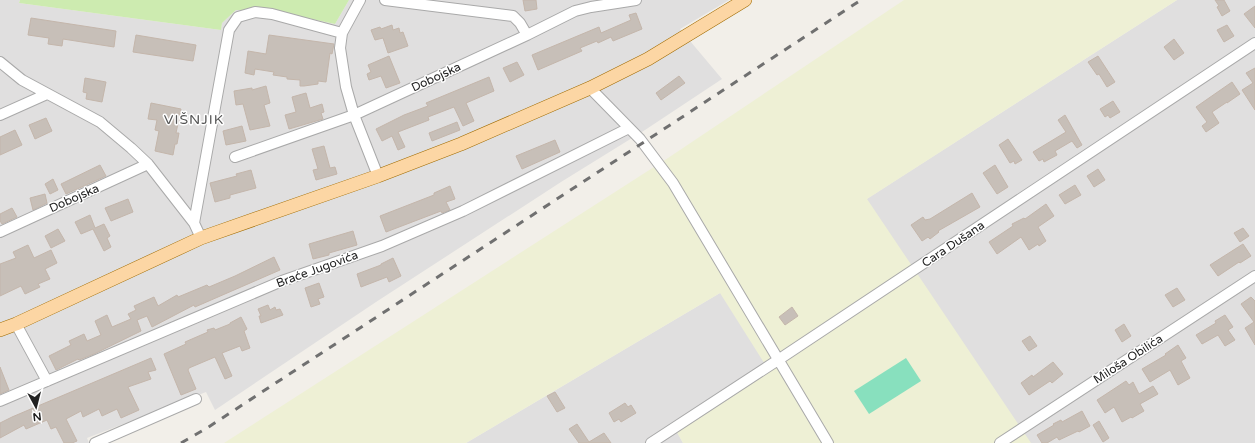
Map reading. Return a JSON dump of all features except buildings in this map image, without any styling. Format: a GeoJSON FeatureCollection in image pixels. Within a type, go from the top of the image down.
{"type":"FeatureCollection","features":[{"type":"Feature","properties":{"kind":"main road"},"geometry":{"type":"LineString","coordinates":[[0,330],[16,324],[201,238],[378,176],[461,144],[590,88],[648,59],[745,0]]}},
{"type":"Feature","properties":{"kind":"street"},"geometry":{"type":"LineString","coordinates":[[360,0],[342,33],[340,48],[346,87],[354,115],[378,176]]}},
{"type":"Feature","properties":{"kind":"street"},"geometry":{"type":"LineString","coordinates":[[384,0],[513,16],[520,23],[526,35]]}},
{"type":"Feature","properties":{"kind":"street","name":"Dobojska"},"geometry":{"type":"LineString","coordinates":[[235,157],[354,115],[575,11],[636,0]]}},
{"type":"Feature","properties":{"kind":"street"},"geometry":{"type":"LineString","coordinates":[[194,223],[229,30],[238,17],[255,12],[272,14],[342,33]]}},
{"type":"Feature","properties":{"kind":"street","name":"Cara Dušana"},"geometry":{"type":"LineString","coordinates":[[651,443],[1255,43]]}},
{"type":"Feature","properties":{"kind":"street"},"geometry":{"type":"LineString","coordinates":[[0,62],[22,80],[100,122],[148,164],[194,223],[201,238]]}},
{"type":"Feature","properties":{"kind":"street"},"geometry":{"type":"LineString","coordinates":[[590,88],[643,143],[673,183],[828,443]]}},
{"type":"Feature","properties":{"kind":"street"},"geometry":{"type":"LineString","coordinates":[[0,115],[47,94]]}},
{"type":"Feature","properties":{"kind":"street","name":"Braće Jugovića"},"geometry":{"type":"LineString","coordinates":[[0,401],[282,281],[382,246],[456,214],[628,128]]}},
{"type":"Feature","properties":{"kind":"street","name":"Dobojska"},"geometry":{"type":"LineString","coordinates":[[0,232],[148,164]]}},
{"type":"Feature","properties":{"kind":"street","name":"Miloša Obilića"},"geometry":{"type":"LineString","coordinates":[[1000,443],[1255,276]]}},
{"type":"Feature","properties":{"kind":"street"},"geometry":{"type":"LineString","coordinates":[[16,324],[47,381]]}},
{"type":"Feature","properties":{"kind":"street"},"geometry":{"type":"LineString","coordinates":[[95,443],[196,399]]}},
{"type":"Feature","properties":{"kind":"shaded area"},"geometry":{"type":"Polygon","coordinates":[[[0,0],[20,0],[19,3],[221,30],[222,23],[236,10],[270,10],[335,24],[349,0],[729,0],[680,29],[722,79],[376,302],[215,410],[206,392],[87,438],[89,443],[0,443],[0,0]]]}},
{"type":"Feature","properties":{"kind":"shaded area"},"geometry":{"type":"Polygon","coordinates":[[[1177,0],[1255,0],[1255,443],[818,443],[673,424],[683,443],[466,443],[720,293],[1177,0]]]}},
{"type":"Feature","properties":{"kind":"green space"},"geometry":{"type":"Polygon","coordinates":[[[20,0],[349,0],[335,24],[270,10],[236,10],[222,23],[221,30],[19,3],[20,0]]]}},
{"type":"Feature","properties":{"kind":"green space"},"geometry":{"type":"Polygon","coordinates":[[[904,0],[1177,0],[867,199],[1031,443],[683,443],[672,424],[768,369],[720,293],[466,443],[224,443],[668,158],[904,0]]]}},
{"type":"Feature","properties":{"kind":"green space"},"geometry":{"type":"Polygon","coordinates":[[[906,358],[921,381],[869,414],[854,391],[906,358]]]}},
{"type":"Feature","properties":{"kind":"railway"},"geometry":{"type":"LineString","coordinates":[[181,443],[207,428],[861,0]]}},
{"type":"Feature","properties":{"kind":"district","name":"VIŠNJIK"},"geometry":{"type":"Point","coordinates":[194,119]}}]}
